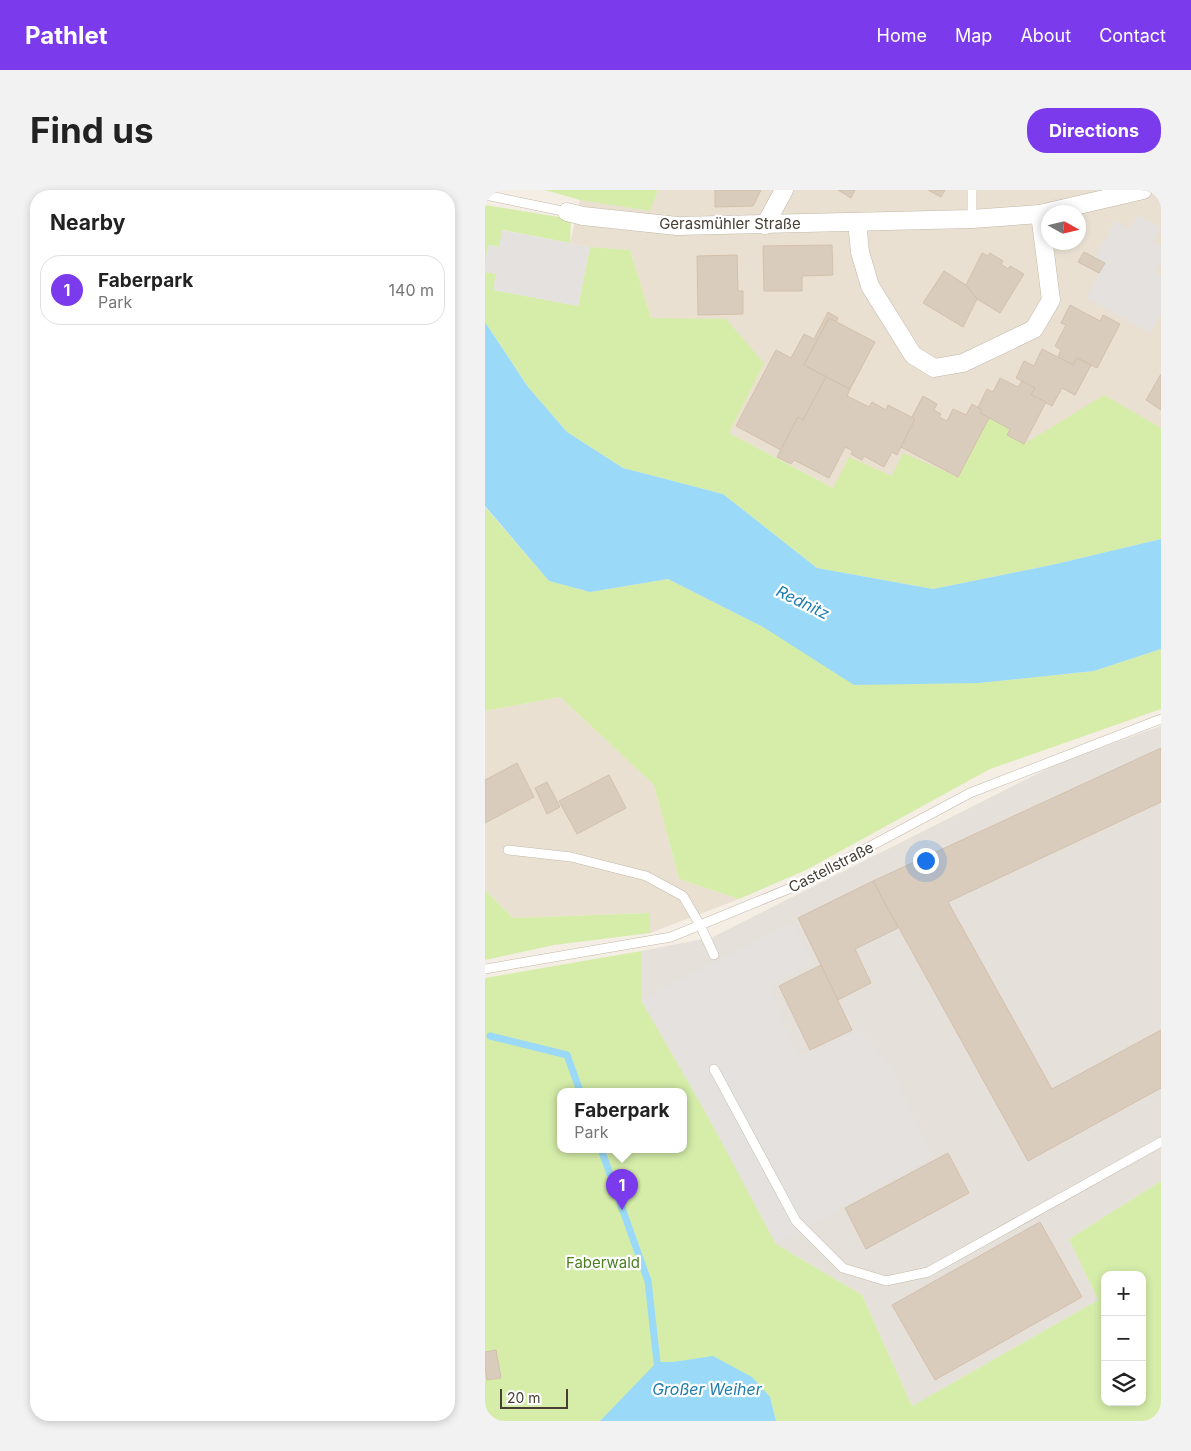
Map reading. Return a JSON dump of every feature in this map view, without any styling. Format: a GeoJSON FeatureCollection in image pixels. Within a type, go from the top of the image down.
{"type":"FeatureCollection","features":[{"type":"Feature","properties":{"kind":"street"},"geometry":{"type":"LineString","coordinates":[[765,224],[783,190]]}},
{"type":"Feature","properties":{"kind":"street","name":"Gerasmühler Straße"},"geometry":{"type":"LineString","coordinates":[[567,212],[583,216],[677,226],[972,218],[1040,214],[1143,190]]}},
{"type":"Feature","properties":{"kind":"street"},"geometry":{"type":"LineString","coordinates":[[857,222],[860,252],[870,286],[913,355],[934,368],[963,363],[1034,329],[1051,300],[1040,214]]}},
{"type":"Feature","properties":{"kind":"lane"},"geometry":{"type":"LineString","coordinates":[[972,190],[972,218]]}},
{"type":"Feature","properties":{"kind":"lane","name":"Gerasmühler Straße"},"geometry":{"type":"LineString","coordinates":[[485,195],[567,212]]}},
{"type":"Feature","properties":{"kind":"lane","name":"Castellstraße"},"geometry":{"type":"LineString","coordinates":[[485,968],[671,937],[798,886],[970,793],[1161,719]]}},
{"type":"Feature","properties":{"kind":"lane"},"geometry":{"type":"LineString","coordinates":[[508,850],[571,857],[646,876],[683,896],[700,925],[714,956]]}},
{"type":"Feature","properties":{"kind":"lane"},"geometry":{"type":"LineString","coordinates":[[714,1069],[796,1220],[843,1268],[886,1282],[928,1272],[1161,1142]]}},
{"type":"Feature","properties":{"kind":"shaded area"},"geometry":{"type":"Polygon","coordinates":[[[658,190],[1161,190],[1161,480],[833,488],[729,433],[651,318],[630,250],[590,247],[570,243],[580,200],[649,210],[658,190]]]}},
{"type":"Feature","properties":{"kind":"shaded area"},"geometry":{"type":"Polygon","coordinates":[[[1138,215],[1161,228],[1153,242],[1161,247],[1161,262],[1155,272],[1161,276],[1161,313],[1150,333],[1086,298],[1105,263],[1095,258],[1115,221],[1130,229],[1138,215]]]}},
{"type":"Feature","properties":{"kind":"shaded area"},"geometry":{"type":"Polygon","coordinates":[[[502,230],[590,247],[578,306],[493,290],[496,274],[485,272],[485,263],[488,245],[499,247],[502,230]]]}},
{"type":"Feature","properties":{"kind":"shaded area"},"geometry":{"type":"Polygon","coordinates":[[[560,697],[654,785],[679,879],[739,899],[650,933],[649,913],[513,918],[485,890],[485,711],[560,697]]]}},
{"type":"Feature","properties":{"kind":"shaded area"},"geometry":{"type":"Polygon","coordinates":[[[1161,726],[1161,1181],[1069,1239],[1098,1300],[912,1406],[862,1295],[776,1244],[705,1111],[641,1000],[641,951],[713,937],[1059,763],[1161,726]]]}},
{"type":"Feature","properties":{"kind":"shaded area"},"geometry":{"type":"Polygon","coordinates":[[[793,922],[813,964],[770,985],[796,1056],[860,1031],[892,1068],[932,1158],[776,1244],[705,1111],[641,1000],[793,922]]]}},
{"type":"Feature","properties":{"kind":"green space"},"geometry":{"type":"Polygon","coordinates":[[[545,190],[658,190],[650,211],[580,200],[545,190]]]}},
{"type":"Feature","properties":{"kind":"green space"},"geometry":{"type":"Polygon","coordinates":[[[485,205],[571,219],[570,243],[503,230],[499,247],[489,245],[485,263],[485,205]]]}},
{"type":"Feature","properties":{"kind":"green space"},"geometry":{"type":"Polygon","coordinates":[[[590,247],[630,250],[651,318],[726,319],[764,363],[729,433],[833,488],[849,457],[892,476],[903,453],[958,477],[989,418],[1010,429],[1007,435],[1024,444],[1104,395],[1161,428],[1161,539],[1056,564],[933,589],[817,568],[723,494],[623,468],[567,432],[528,387],[485,322],[485,272],[496,274],[494,290],[578,306],[590,247]]]}},
{"type":"Feature","properties":{"kind":"green space"},"geometry":{"type":"Polygon","coordinates":[[[485,507],[549,581],[590,592],[668,579],[763,627],[979,683],[1094,671],[1161,649],[1161,709],[990,769],[806,870],[739,899],[679,879],[654,785],[560,697],[485,711],[485,507]]]}},
{"type":"Feature","properties":{"kind":"green space"},"geometry":{"type":"Polygon","coordinates":[[[485,890],[513,918],[650,913],[650,933],[554,945],[485,960],[485,890]]]}},
{"type":"Feature","properties":{"kind":"green space","name":"Faberwald"},"geometry":{"type":"Polygon","coordinates":[[[641,951],[641,1000],[705,1111],[776,1244],[862,1295],[912,1406],[1098,1300],[1069,1239],[1161,1181],[1161,1421],[485,1421],[485,978],[641,951]]]}},
{"type":"Feature","properties":{"kind":"water","name":"Rednitz"},"geometry":{"type":"Polygon","coordinates":[[[485,322],[528,387],[567,432],[623,468],[723,494],[817,568],[933,589],[1056,564],[1161,539],[1161,649],[1094,671],[979,683],[854,685],[763,627],[668,579],[590,592],[549,581],[485,506],[485,322]]]}},
{"type":"Feature","properties":{"kind":"water","name":"Großer Weiher"},"geometry":{"type":"Polygon","coordinates":[[[713,1356],[752,1377],[770,1397],[776,1421],[600,1421],[657,1362],[673,1362],[713,1356]]]}},
{"type":"Feature","properties":{"kind":"building"},"geometry":{"type":"Polygon","coordinates":[[[715,190],[761,190],[753,206],[715,207],[715,190]]]}},
{"type":"Feature","properties":{"kind":"building"},"geometry":{"type":"Polygon","coordinates":[[[838,190],[855,190],[851,198],[838,190]]]}},
{"type":"Feature","properties":{"kind":"building"},"geometry":{"type":"Polygon","coordinates":[[[928,190],[945,190],[941,197],[928,190]]]}},
{"type":"Feature","properties":{"kind":"building"},"geometry":{"type":"Polygon","coordinates":[[[832,245],[833,275],[802,276],[802,291],[764,291],[763,246],[832,245]]]}},
{"type":"Feature","properties":{"kind":"building"},"geometry":{"type":"Polygon","coordinates":[[[1084,252],[1105,263],[1099,273],[1078,262],[1084,252]]]}},
{"type":"Feature","properties":{"kind":"building"},"geometry":{"type":"Polygon","coordinates":[[[982,253],[988,256],[990,253],[1003,261],[1001,264],[1008,269],[1010,266],[1024,274],[1000,313],[977,299],[966,285],[982,253]]]}},
{"type":"Feature","properties":{"kind":"building"},"geometry":{"type":"Polygon","coordinates":[[[737,255],[738,291],[743,291],[743,314],[698,315],[697,256],[737,255]]]}},
{"type":"Feature","properties":{"kind":"building"},"geometry":{"type":"Polygon","coordinates":[[[944,271],[966,285],[977,299],[963,327],[923,303],[944,271]]]}},
{"type":"Feature","properties":{"kind":"building"},"geometry":{"type":"Polygon","coordinates":[[[1070,305],[1100,321],[1103,315],[1120,324],[1097,368],[1077,358],[1073,365],[1058,357],[1061,350],[1055,346],[1066,325],[1061,323],[1070,305]]]}},
{"type":"Feature","properties":{"kind":"building"},"geometry":{"type":"Polygon","coordinates":[[[828,312],[838,318],[836,322],[829,318],[804,365],[826,377],[803,420],[798,417],[781,450],[736,426],[776,350],[791,358],[804,334],[814,339],[828,312]]]}},
{"type":"Feature","properties":{"kind":"building"},"geometry":{"type":"Polygon","coordinates":[[[829,318],[875,342],[850,389],[804,365],[829,318]]]}},
{"type":"Feature","properties":{"kind":"building"},"geometry":{"type":"Polygon","coordinates":[[[1042,349],[1073,365],[1077,358],[1091,365],[1075,395],[1062,388],[1052,406],[1031,395],[1035,388],[1016,378],[1024,361],[1034,366],[1042,349]]]}},
{"type":"Feature","properties":{"kind":"building"},"geometry":{"type":"Polygon","coordinates":[[[1161,374],[1161,410],[1146,400],[1161,374]]]}},
{"type":"Feature","properties":{"kind":"building"},"geometry":{"type":"Polygon","coordinates":[[[826,377],[850,389],[847,396],[869,407],[872,402],[886,410],[888,405],[915,419],[897,455],[892,452],[884,467],[864,456],[862,460],[851,454],[853,451],[845,447],[829,478],[794,460],[791,464],[777,457],[798,417],[803,420],[826,377]]]}},
{"type":"Feature","properties":{"kind":"building"},"geometry":{"type":"Polygon","coordinates":[[[1000,378],[1018,387],[1022,381],[1035,388],[1031,395],[1046,402],[1024,444],[1007,435],[1010,429],[980,413],[982,410],[978,407],[987,389],[993,392],[1000,378]]]}},
{"type":"Feature","properties":{"kind":"building"},"geometry":{"type":"Polygon","coordinates":[[[923,396],[937,404],[934,410],[941,414],[939,417],[947,421],[953,409],[966,415],[972,404],[982,410],[980,413],[989,418],[958,477],[901,447],[915,419],[912,417],[923,396]]]}},
{"type":"Feature","properties":{"kind":"building"},"geometry":{"type":"Polygon","coordinates":[[[1161,748],[1161,802],[948,902],[1052,1089],[1161,1030],[1161,1088],[1028,1161],[873,881],[1161,748]]]}},
{"type":"Feature","properties":{"kind":"building"},"geometry":{"type":"Polygon","coordinates":[[[517,763],[534,797],[485,823],[485,780],[517,763]]]}},
{"type":"Feature","properties":{"kind":"building"},"geometry":{"type":"Polygon","coordinates":[[[609,775],[626,808],[577,834],[559,801],[609,775]]]}},
{"type":"Feature","properties":{"kind":"building"},"geometry":{"type":"Polygon","coordinates":[[[547,782],[560,807],[547,814],[535,788],[547,782]]]}},
{"type":"Feature","properties":{"kind":"building"},"geometry":{"type":"Polygon","coordinates":[[[873,881],[898,928],[855,949],[871,983],[838,1000],[798,918],[873,881]]]}},
{"type":"Feature","properties":{"kind":"building"},"geometry":{"type":"Polygon","coordinates":[[[821,965],[852,1030],[810,1050],[779,986],[821,965]]]}},
{"type":"Feature","properties":{"kind":"building"},"geometry":{"type":"Polygon","coordinates":[[[948,1153],[969,1193],[866,1249],[845,1208],[948,1153]]]}},
{"type":"Feature","properties":{"kind":"building"},"geometry":{"type":"Polygon","coordinates":[[[1040,1222],[1082,1297],[935,1380],[892,1305],[1040,1222]]]}},
{"type":"Feature","properties":{"kind":"building"},"geometry":{"type":"Polygon","coordinates":[[[496,1350],[501,1378],[487,1380],[485,1352],[496,1350]]]}},
{"type":"Feature","properties":{"kind":"waterway"},"geometry":{"type":"LineString","coordinates":[[490,1036],[567,1055],[579,1088]]}},
{"type":"Feature","properties":{"kind":"waterway"},"geometry":{"type":"LineString","coordinates":[[602,1153],[648,1281],[657,1362]]}},
{"type":"Feature","properties":{"kind":"place","name":"Faberpark"},"geometry":{"type":"Point","coordinates":[622,1210]}}]}
